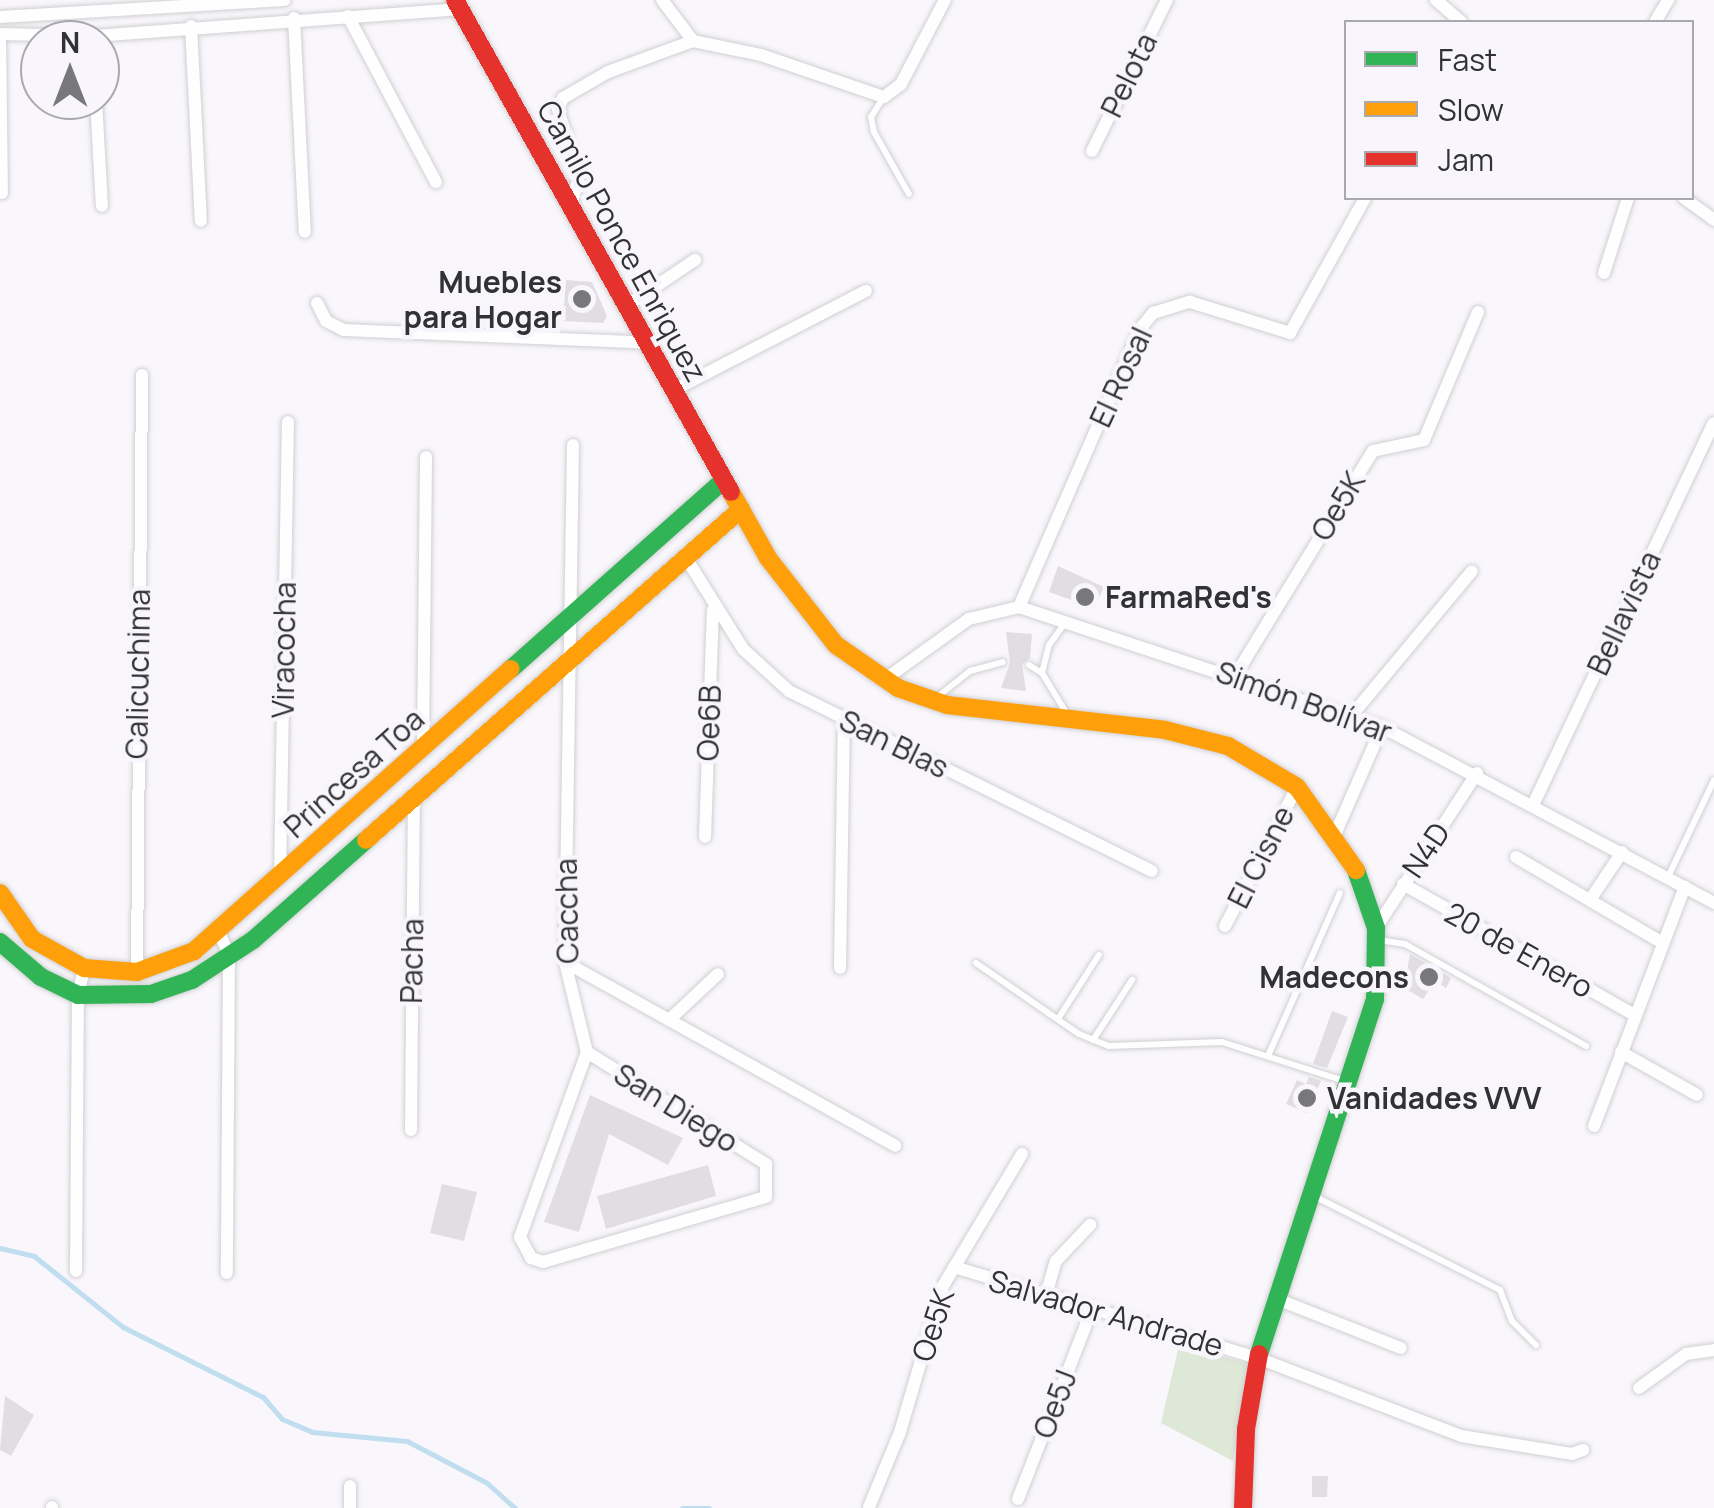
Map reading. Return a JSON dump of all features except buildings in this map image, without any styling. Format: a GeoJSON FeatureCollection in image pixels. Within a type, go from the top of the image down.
{"type":"FeatureCollection","features":[{"type":"Feature","properties":{"kind":"main road","name":"Camilo Ponce Enrìquez"},"geometry":{"type":"LineString","coordinates":[[457,4],[650,343],[723,481],[799,605],[836,645],[884,680],[934,700],[1212,741],[1257,759],[1297,787],[1336,832],[1367,890],[1377,934],[1376,1000],[1258,1358],[1246,1429],[1243,1508]]}},
{"type":"Feature","properties":{"kind":"main road","name":"Princesa Toa"},"geometry":{"type":"LineString","coordinates":[[0,893],[32,939],[84,968],[137,972],[176,961],[219,932],[723,481]]}},
{"type":"Feature","properties":{"kind":"main road","name":"Princesa Toa"},"geometry":{"type":"LineString","coordinates":[[0,942],[41,977],[78,994],[151,994],[192,980],[229,956],[740,509]]}},
{"type":"Feature","properties":{"kind":"street"},"geometry":{"type":"LineString","coordinates":[[0,17],[284,0]]}},
{"type":"Feature","properties":{"kind":"street"},"geometry":{"type":"LineString","coordinates":[[662,0],[692,41]]}},
{"type":"Feature","properties":{"kind":"street"},"geometry":{"type":"LineString","coordinates":[[571,206],[579,177],[558,121],[563,98],[608,72],[692,41],[760,55],[884,97],[902,84],[945,0]]}},
{"type":"Feature","properties":{"kind":"street","name":"Pelota"},"geometry":{"type":"LineString","coordinates":[[1092,151],[1166,0]]}},
{"type":"Feature","properties":{"kind":"street"},"geometry":{"type":"LineString","coordinates":[[1436,0],[1457,20]]}},
{"type":"Feature","properties":{"kind":"street"},"geometry":{"type":"LineString","coordinates":[[120,35],[457,4]]}},
{"type":"Feature","properties":{"kind":"street"},"geometry":{"type":"LineString","coordinates":[[348,16],[436,182]]}},
{"type":"Feature","properties":{"kind":"street"},"geometry":{"type":"LineString","coordinates":[[294,18],[305,232]]}},
{"type":"Feature","properties":{"kind":"street"},"geometry":{"type":"LineString","coordinates":[[190,26],[201,221]]}},
{"type":"Feature","properties":{"kind":"street"},"geometry":{"type":"LineString","coordinates":[[0,34],[2,193]]}},
{"type":"Feature","properties":{"kind":"street"},"geometry":{"type":"LineString","coordinates":[[97,120],[102,206]]}},
{"type":"Feature","properties":{"kind":"street","name":"El Rosal"},"geometry":{"type":"LineString","coordinates":[[1019,607],[1140,329],[1153,313],[1190,302],[1290,333],[1364,200]]}},
{"type":"Feature","properties":{"kind":"street"},"geometry":{"type":"LineString","coordinates":[[1604,273],[1627,200]]}},
{"type":"Feature","properties":{"kind":"street"},"geometry":{"type":"LineString","coordinates":[[1687,200],[1714,220]]}},
{"type":"Feature","properties":{"kind":"street"},"geometry":{"type":"LineString","coordinates":[[628,305],[695,260]]}},
{"type":"Feature","properties":{"kind":"street"},"geometry":{"type":"LineString","coordinates":[[674,390],[866,290]]}},
{"type":"Feature","properties":{"kind":"street"},"geometry":{"type":"LineString","coordinates":[[317,303],[326,321],[344,330],[650,343]]}},
{"type":"Feature","properties":{"kind":"street","name":"Oe5K"},"geometry":{"type":"LineString","coordinates":[[1235,676],[1372,450],[1424,440],[1478,312]]}},
{"type":"Feature","properties":{"kind":"street","name":"Calicuchima"},"geometry":{"type":"LineString","coordinates":[[137,972],[142,375]]}},
{"type":"Feature","properties":{"kind":"street","name":"Viracocha"},"geometry":{"type":"LineString","coordinates":[[280,877],[288,422]]}},
{"type":"Feature","properties":{"kind":"street","name":"Bellavista"},"geometry":{"type":"LineString","coordinates":[[1534,803],[1714,424]]}},
{"type":"Feature","properties":{"kind":"street","name":"Caccha"},"geometry":{"type":"LineString","coordinates":[[573,446],[566,662],[565,962],[587,1052]]}},
{"type":"Feature","properties":{"kind":"street"},"geometry":{"type":"LineString","coordinates":[[423,747],[426,457]]}},
{"type":"Feature","properties":{"kind":"street","name":"San Blas"},"geometry":{"type":"LineString","coordinates":[[686,558],[713,610],[766,674],[844,720],[1152,872]]}},
{"type":"Feature","properties":{"kind":"street"},"geometry":{"type":"LineString","coordinates":[[1352,715],[1472,571]]}},
{"type":"Feature","properties":{"kind":"street"},"geometry":{"type":"LineString","coordinates":[[884,680],[969,619],[1019,607]]}},
{"type":"Feature","properties":{"kind":"street","name":"Simón Bolívar"},"geometry":{"type":"LineString","coordinates":[[1019,607],[1382,727],[1534,803],[1714,903]]}},
{"type":"Feature","properties":{"kind":"street","name":"Oe6B"},"geometry":{"type":"LineString","coordinates":[[705,837],[713,610]]}},
{"type":"Feature","properties":{"kind":"street"},"geometry":{"type":"LineString","coordinates":[[840,968],[844,720]]}},
{"type":"Feature","properties":{"kind":"street"},"geometry":{"type":"LineString","coordinates":[[1336,832],[1382,727]]}},
{"type":"Feature","properties":{"kind":"street","name":"N4D"},"geometry":{"type":"LineString","coordinates":[[1377,934],[1404,884],[1477,773]]}},
{"type":"Feature","properties":{"kind":"street","name":"El Cisne"},"geometry":{"type":"LineString","coordinates":[[1225,926],[1297,787]]}},
{"type":"Feature","properties":{"kind":"street","name":"Pacha"},"geometry":{"type":"LineString","coordinates":[[411,1130],[414,793]]}},
{"type":"Feature","properties":{"kind":"street"},"geometry":{"type":"LineString","coordinates":[[1592,898],[1622,852]]}},
{"type":"Feature","properties":{"kind":"street"},"geometry":{"type":"LineString","coordinates":[[1516,857],[1592,898],[1661,942]]}},
{"type":"Feature","properties":{"kind":"street","name":"20 de Enero"},"geometry":{"type":"LineString","coordinates":[[1404,884],[1635,1015]]}},
{"type":"Feature","properties":{"kind":"street"},"geometry":{"type":"LineString","coordinates":[[1594,1126],[1661,942],[1686,888]]}},
{"type":"Feature","properties":{"kind":"street"},"geometry":{"type":"LineString","coordinates":[[219,932],[229,956],[227,1274]]}},
{"type":"Feature","properties":{"kind":"street"},"geometry":{"type":"LineString","coordinates":[[565,962],[895,1146]]}},
{"type":"Feature","properties":{"kind":"street"},"geometry":{"type":"LineString","coordinates":[[76,1270],[78,994],[84,968]]}},
{"type":"Feature","properties":{"kind":"street"},"geometry":{"type":"LineString","coordinates":[[669,1020],[718,974]]}},
{"type":"Feature","properties":{"kind":"street","name":"San Diego"},"geometry":{"type":"LineString","coordinates":[[587,1052],[766,1164],[768,1190],[760,1202],[536,1262],[519,1224],[587,1052]]}},
{"type":"Feature","properties":{"kind":"street"},"geometry":{"type":"LineString","coordinates":[[1621,1052],[1697,1095]]}},
{"type":"Feature","properties":{"kind":"street","name":"Oe5K"},"geometry":{"type":"LineString","coordinates":[[869,1508],[954,1268],[1022,1154]]}},
{"type":"Feature","properties":{"kind":"street"},"geometry":{"type":"LineString","coordinates":[[1046,1295],[1056,1261],[1090,1225]]}},
{"type":"Feature","properties":{"kind":"street","name":"Salvador Andrade"},"geometry":{"type":"LineString","coordinates":[[954,1268],[1258,1358],[1460,1436],[1572,1454],[1584,1450]]}},
{"type":"Feature","properties":{"kind":"street"},"geometry":{"type":"LineString","coordinates":[[1277,1299],[1401,1348]]}},
{"type":"Feature","properties":{"kind":"street","name":"Oe5J"},"geometry":{"type":"LineString","coordinates":[[1018,1499],[1092,1309]]}},
{"type":"Feature","properties":{"kind":"street"},"geometry":{"type":"LineString","coordinates":[[1639,1388],[1686,1354],[1714,1350]]}},
{"type":"Feature","properties":{"kind":"street"},"geometry":{"type":"LineString","coordinates":[[350,1486],[350,1508]]}},
{"type":"Feature","properties":{"kind":"lane"},"geometry":{"type":"LineString","coordinates":[[884,97],[870,117],[874,132],[909,194]]}},
{"type":"Feature","properties":{"kind":"lane"},"geometry":{"type":"LineString","coordinates":[[1042,673],[1049,646],[1066,622]]}},
{"type":"Feature","properties":{"kind":"lane"},"geometry":{"type":"LineString","coordinates":[[934,700],[970,671],[1004,662]]}},
{"type":"Feature","properties":{"kind":"lane"},"geometry":{"type":"LineString","coordinates":[[1029,665],[1042,673],[1070,720]]}},
{"type":"Feature","properties":{"kind":"lane"},"geometry":{"type":"LineString","coordinates":[[1668,877],[1714,780]]}},
{"type":"Feature","properties":{"kind":"lane"},"geometry":{"type":"LineString","coordinates":[[1268,1056],[1340,893]]}},
{"type":"Feature","properties":{"kind":"lane"},"geometry":{"type":"LineString","coordinates":[[1377,934],[1405,944],[1586,1046]]}},
{"type":"Feature","properties":{"kind":"lane"},"geometry":{"type":"LineString","coordinates":[[1058,1019],[1098,955]]}},
{"type":"Feature","properties":{"kind":"lane"},"geometry":{"type":"LineString","coordinates":[[976,963],[1058,1019],[1109,1046],[1222,1042],[1351,1084]]}},
{"type":"Feature","properties":{"kind":"lane"},"geometry":{"type":"LineString","coordinates":[[1094,1040],[1132,980]]}},
{"type":"Feature","properties":{"kind":"lane"},"geometry":{"type":"LineString","coordinates":[[1312,1195],[1500,1290],[1512,1321],[1536,1345]]}},
{"type":"Feature","properties":{"kind":"green space"},"geometry":{"type":"Polygon","coordinates":[[[1179,1345],[1250,1364],[1233,1461],[1161,1423],[1179,1345]]]}},
{"type":"Feature","properties":{"kind":"waterway"},"geometry":{"type":"LineString","coordinates":[[0,1248],[34,1256],[123,1327],[263,1397],[282,1419],[312,1432],[407,1441],[487,1483],[515,1508]]}},
{"type":"Feature","properties":{"kind":"waterway"},"geometry":{"type":"LineString","coordinates":[[682,1508],[709,1508]]}},
{"type":"Feature","properties":{"kind":"traffic: fast"},"geometry":{"type":"LineString","coordinates":[[511,669],[723,481]]}},
{"type":"Feature","properties":{"kind":"traffic: fast"},"geometry":{"type":"LineString","coordinates":[[0,942],[41,977],[78,995],[151,994],[192,980],[253,940],[366,840]]}},
{"type":"Feature","properties":{"kind":"traffic: fast"},"geometry":{"type":"LineString","coordinates":[[1259,1354],[1375,999],[1376,928],[1356,870]]}},
{"type":"Feature","properties":{"kind":"traffic: slow"},"geometry":{"type":"LineString","coordinates":[[731,492],[768,558],[836,645],[898,688],[947,705],[1165,730],[1228,746],[1297,787],[1356,870]]}},
{"type":"Feature","properties":{"kind":"traffic: slow"},"geometry":{"type":"LineString","coordinates":[[366,840],[741,509]]}},
{"type":"Feature","properties":{"kind":"traffic: slow"},"geometry":{"type":"LineString","coordinates":[[0,893],[32,939],[84,968],[137,972],[194,951],[511,669]]}},
{"type":"Feature","properties":{"kind":"traffic: jam"},"geometry":{"type":"LineString","coordinates":[[455,0],[731,492]]}},
{"type":"Feature","properties":{"kind":"traffic: jam"},"geometry":{"type":"LineString","coordinates":[[1243,1508],[1246,1429],[1259,1354]]}},
{"type":"Feature","properties":{"kind":"place","name":"Muebles para Hogar"},"geometry":{"type":"Point","coordinates":[582,299]}},
{"type":"Feature","properties":{"kind":"place","name":"FarmaRed's"},"geometry":{"type":"Point","coordinates":[1085,597]}},
{"type":"Feature","properties":{"kind":"place","name":"Madecons"},"geometry":{"type":"Point","coordinates":[1429,977]}},
{"type":"Feature","properties":{"kind":"place","name":"Vanidades VVV"},"geometry":{"type":"Point","coordinates":[1307,1098]}}]}
